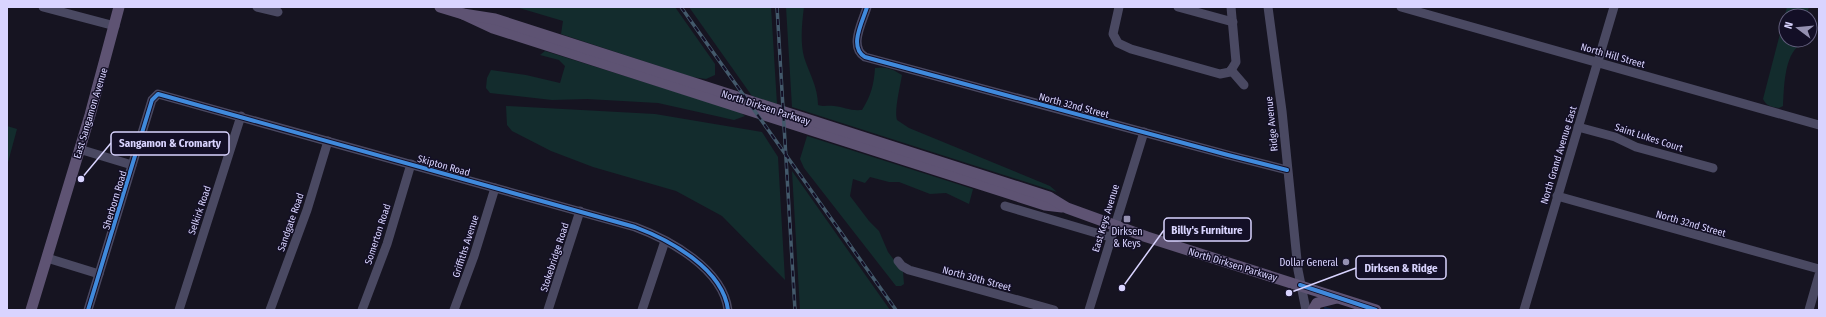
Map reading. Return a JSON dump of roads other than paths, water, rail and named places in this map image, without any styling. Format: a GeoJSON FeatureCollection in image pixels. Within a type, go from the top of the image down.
{"type":"FeatureCollection","features":[{"type":"Feature","properties":{"kind":"main road","name":"East Sangamon Avenue"},"geometry":{"type":"LineString","coordinates":[[31,310],[119,7]]}},
{"type":"Feature","properties":{"kind":"main road","name":"North Dirksen Parkway"},"geometry":{"type":"LineString","coordinates":[[440,7],[463,14],[500,30],[1049,197],[1067,208],[1178,247],[1376,310]]}},
{"type":"Feature","properties":{"kind":"main road"},"geometry":{"type":"LineString","coordinates":[[1313,310],[1315,305],[1321,301],[1338,298]]}},
{"type":"Feature","properties":{"kind":"street"},"geometry":{"type":"LineString","coordinates":[[43,7],[114,26]]}},
{"type":"Feature","properties":{"kind":"street"},"geometry":{"type":"LineString","coordinates":[[258,7],[278,12]]}},
{"type":"Feature","properties":{"kind":"street","name":"North 32nd Street"},"geometry":{"type":"LineString","coordinates":[[867,7],[858,36],[857,47],[862,55],[871,59],[1287,170]]}},
{"type":"Feature","properties":{"kind":"street"},"geometry":{"type":"LineString","coordinates":[[1119,7],[1113,34],[1114,39],[1122,46],[1220,74],[1231,70],[1236,62],[1231,7]]}},
{"type":"Feature","properties":{"kind":"street"},"geometry":{"type":"LineString","coordinates":[[1178,7],[1233,22]]}},
{"type":"Feature","properties":{"kind":"street","name":"Ridge Avenue"},"geometry":{"type":"LineString","coordinates":[[1268,7],[1282,111],[1300,285],[1306,310]]}},
{"type":"Feature","properties":{"kind":"street","name":"North Hill Street"},"geometry":{"type":"LineString","coordinates":[[1401,7],[1819,125]]}},
{"type":"Feature","properties":{"kind":"street","name":"North Grand Avenue East"},"geometry":{"type":"LineString","coordinates":[[1524,310],[1614,7]]}},
{"type":"Feature","properties":{"kind":"street"},"geometry":{"type":"LineString","coordinates":[[1231,70],[1244,85]]}},
{"type":"Feature","properties":{"kind":"street","name":"Skipton Road"},"geometry":{"type":"LineString","coordinates":[[155,95],[164,95],[241,116],[635,227],[665,241],[693,259],[715,279],[725,296],[728,310]]}},
{"type":"Feature","properties":{"kind":"street","name":"Sherborn Road"},"geometry":{"type":"LineString","coordinates":[[88,310],[152,100],[155,95]]}},
{"type":"Feature","properties":{"kind":"street","name":"Selkirk Road"},"geometry":{"type":"LineString","coordinates":[[179,310],[241,116]]}},
{"type":"Feature","properties":{"kind":"street","name":"Saint Lukes Court"},"geometry":{"type":"LineString","coordinates":[[1578,127],[1614,137],[1636,147],[1713,168]]}},
{"type":"Feature","properties":{"kind":"street","name":"East Keys Avenue"},"geometry":{"type":"LineString","coordinates":[[1089,310],[1114,224],[1144,132]]}},
{"type":"Feature","properties":{"kind":"street","name":"Sandgate Road"},"geometry":{"type":"LineString","coordinates":[[270,310],[307,210],[328,141]]}},
{"type":"Feature","properties":{"kind":"street"},"geometry":{"type":"LineString","coordinates":[[79,149],[132,165]]}},
{"type":"Feature","properties":{"kind":"street","name":"Somerton Road"},"geometry":{"type":"LineString","coordinates":[[362,310],[387,244],[411,164]]}},
{"type":"Feature","properties":{"kind":"street","name":"Griffiths Avenue"},"geometry":{"type":"LineString","coordinates":[[454,310],[474,256],[495,188]]}},
{"type":"Feature","properties":{"kind":"street","name":"North 32nd Street"},"geometry":{"type":"LineString","coordinates":[[1557,196],[1819,269]]}},
{"type":"Feature","properties":{"kind":"street"},"geometry":{"type":"LineString","coordinates":[[1005,206],[1110,237]]}},
{"type":"Feature","properties":{"kind":"street","name":"Stokebridge Road"},"geometry":{"type":"LineString","coordinates":[[548,310],[580,211]]}},
{"type":"Feature","properties":{"kind":"street"},"geometry":{"type":"LineString","coordinates":[[642,310],[665,241]]}},
{"type":"Feature","properties":{"kind":"street"},"geometry":{"type":"LineString","coordinates":[[47,258],[99,274]]}},
{"type":"Feature","properties":{"kind":"street","name":"North 30th Street"},"geometry":{"type":"LineString","coordinates":[[898,261],[902,266],[913,272],[1054,310]]}},
{"type":"Feature","properties":{"kind":"street"},"geometry":{"type":"LineString","coordinates":[[1809,310],[1819,275]]}},
{"type":"Feature","properties":{"kind":"waterway"},"geometry":{"type":"LineString","coordinates":[[1325,308],[1333,310]]}},
{"type":"Feature","properties":{"kind":"railway"},"geometry":{"type":"LineString","coordinates":[[681,7],[896,310]]}},
{"type":"Feature","properties":{"kind":"railway"},"geometry":{"type":"LineString","coordinates":[[777,7],[795,310]]}},
{"type":"Feature","properties":{"kind":"place","name":"Sangamon & Cromarty"},"geometry":{"type":"Point","coordinates":[81,179]}},
{"type":"Feature","properties":{"kind":"place","name":"Dirksen & Keys"},"geometry":{"type":"Point","coordinates":[1127,219]}},
{"type":"Feature","properties":{"kind":"place","name":"Dollar General"},"geometry":{"type":"Point","coordinates":[1346,262]}},
{"type":"Feature","properties":{"kind":"place","name":"Billy's Furniture"},"geometry":{"type":"Point","coordinates":[1122,288]}},
{"type":"Feature","properties":{"kind":"place","name":"Dirksen & Ridge"},"geometry":{"type":"Point","coordinates":[1289,293]}}]}
